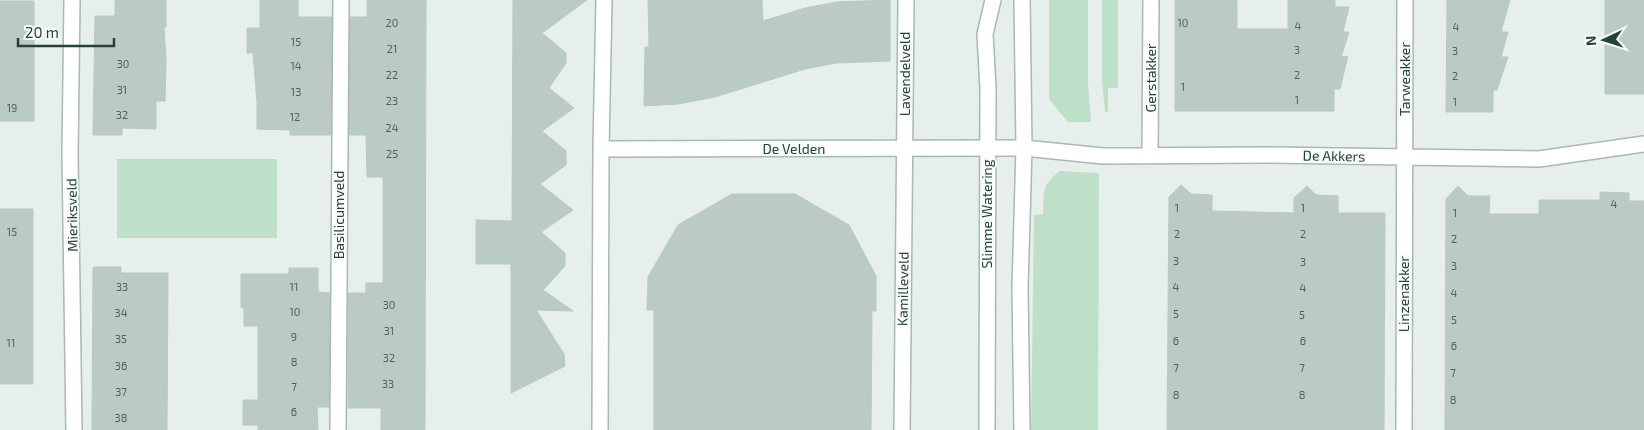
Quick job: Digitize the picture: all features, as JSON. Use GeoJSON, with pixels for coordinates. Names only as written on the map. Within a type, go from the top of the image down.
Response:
{"type":"FeatureCollection","features":[{"type":"Feature","properties":{"kind":"street","name":"Mieriksveld"},"geometry":{"type":"LineString","coordinates":[[72,0],[70,154],[74,430]]}},
{"type":"Feature","properties":{"kind":"street","name":"Basilicumveld"},"geometry":{"type":"LineString","coordinates":[[338,430],[341,0]]}},
{"type":"Feature","properties":{"kind":"street"},"geometry":{"type":"LineString","coordinates":[[600,430],[601,149],[604,0]]}},
{"type":"Feature","properties":{"kind":"street","name":"Lavendelveld"},"geometry":{"type":"LineString","coordinates":[[905,149],[906,0]]}},
{"type":"Feature","properties":{"kind":"street","name":"Slimme Watering"},"geometry":{"type":"LineString","coordinates":[[987,430],[988,88],[985,34],[993,0]]}},
{"type":"Feature","properties":{"kind":"street"},"geometry":{"type":"LineString","coordinates":[[1022,0],[1024,148],[1020,288],[1022,430]]}},
{"type":"Feature","properties":{"kind":"street","name":"Gerstakker"},"geometry":{"type":"LineString","coordinates":[[1150,155],[1151,0]]}},
{"type":"Feature","properties":{"kind":"street","name":"Tarweakker"},"geometry":{"type":"LineString","coordinates":[[1404,157],[1405,0]]}},
{"type":"Feature","properties":{"kind":"street","name":"De Akkers"},"geometry":{"type":"LineString","coordinates":[[988,148],[1024,148],[1104,156],[1538,159],[1644,144]]}},
{"type":"Feature","properties":{"kind":"street","name":"De Velden"},"geometry":{"type":"LineString","coordinates":[[601,149],[988,148]]}},
{"type":"Feature","properties":{"kind":"street","name":"Kamilleveld"},"geometry":{"type":"LineString","coordinates":[[902,430],[905,149]]}},
{"type":"Feature","properties":{"kind":"street","name":"Linzenakker"},"geometry":{"type":"LineString","coordinates":[[1404,157],[1404,430]]}},
{"type":"Feature","properties":{"kind":"green space"},"geometry":{"type":"Polygon","coordinates":[[[1049,0],[1088,0],[1088,83],[1091,122],[1068,122],[1049,99],[1049,0]]]}},
{"type":"Feature","properties":{"kind":"green space"},"geometry":{"type":"Polygon","coordinates":[[[1102,0],[1118,0],[1118,88],[1108,88],[1108,112],[1105,112],[1102,81],[1102,0]]]}},
{"type":"Feature","properties":{"kind":"green space"},"geometry":{"type":"Polygon","coordinates":[[[117,159],[277,159],[277,238],[117,238],[117,159]]]}},
{"type":"Feature","properties":{"kind":"green space"},"geometry":{"type":"Polygon","coordinates":[[[1060,171],[1099,173],[1098,430],[1031,430],[1034,215],[1043,214],[1045,190],[1049,181],[1060,171]]]}},
{"type":"Feature","properties":{"kind":"building"},"geometry":{"type":"Polygon","coordinates":[[[115,0],[166,0],[166,27],[164,27],[166,59],[165,101],[156,101],[156,129],[122,128],[122,135],[93,135],[95,16],[115,16],[115,0]]]}},
{"type":"Feature","properties":{"kind":"building"},"geometry":{"type":"Polygon","coordinates":[[[260,0],[298,0],[298,17],[332,17],[331,135],[290,135],[290,130],[257,129],[253,53],[247,53],[247,28],[260,28],[260,0]]]}},
{"type":"Feature","properties":{"kind":"building"},"geometry":{"type":"Polygon","coordinates":[[[367,0],[426,0],[425,430],[381,430],[381,408],[348,408],[348,293],[366,293],[366,283],[383,283],[383,177],[367,177],[366,135],[349,135],[350,17],[367,17],[367,0]]]}},
{"type":"Feature","properties":{"kind":"building"},"geometry":{"type":"Polygon","coordinates":[[[513,0],[587,0],[542,33],[566,53],[566,63],[549,88],[574,108],[542,131],[566,151],[566,165],[540,184],[573,210],[541,232],[565,253],[565,266],[543,290],[573,311],[536,310],[564,354],[565,366],[511,393],[511,264],[476,264],[476,220],[512,221],[513,0]]]}},
{"type":"Feature","properties":{"kind":"building"},"geometry":{"type":"Polygon","coordinates":[[[648,0],[762,0],[763,21],[805,8],[837,2],[890,0],[890,61],[836,63],[805,69],[715,97],[678,104],[644,106],[645,47],[649,47],[648,0]]]}},
{"type":"Feature","properties":{"kind":"building"},"geometry":{"type":"Polygon","coordinates":[[[1175,0],[1237,0],[1237,29],[1288,29],[1288,0],[1335,0],[1335,7],[1349,7],[1343,32],[1349,32],[1341,57],[1348,56],[1340,89],[1334,89],[1334,111],[1175,111],[1175,0]]]}},
{"type":"Feature","properties":{"kind":"building"},"geometry":{"type":"Polygon","coordinates":[[[1447,0],[1510,0],[1501,32],[1508,32],[1501,57],[1508,57],[1497,90],[1493,90],[1493,112],[1446,112],[1447,0]]]}},
{"type":"Feature","properties":{"kind":"building"},"geometry":{"type":"Polygon","coordinates":[[[1605,0],[1644,0],[1644,94],[1605,94],[1605,0]]]}},
{"type":"Feature","properties":{"kind":"building"},"geometry":{"type":"Polygon","coordinates":[[[0,1],[34,1],[34,121],[0,121],[0,1]]]}},
{"type":"Feature","properties":{"kind":"building"},"geometry":{"type":"Polygon","coordinates":[[[1181,185],[1191,194],[1212,195],[1212,211],[1294,213],[1294,198],[1307,186],[1316,195],[1338,196],[1338,213],[1385,213],[1384,430],[1167,430],[1169,197],[1181,185]]]}},
{"type":"Feature","properties":{"kind":"building"},"geometry":{"type":"Polygon","coordinates":[[[1458,186],[1468,196],[1490,196],[1489,214],[1539,214],[1539,200],[1600,200],[1600,192],[1629,193],[1629,201],[1644,201],[1644,430],[1445,430],[1446,199],[1458,186]]]}},
{"type":"Feature","properties":{"kind":"building"},"geometry":{"type":"Polygon","coordinates":[[[732,194],[795,194],[849,225],[876,276],[876,311],[872,311],[871,430],[654,430],[654,310],[647,310],[648,277],[678,225],[732,194]]]}},
{"type":"Feature","properties":{"kind":"building"},"geometry":{"type":"Polygon","coordinates":[[[0,209],[33,209],[33,384],[0,384],[0,209]]]}},
{"type":"Feature","properties":{"kind":"building"},"geometry":{"type":"Polygon","coordinates":[[[93,267],[121,267],[121,273],[168,273],[167,430],[92,430],[93,267]]]}},
{"type":"Feature","properties":{"kind":"building"},"geometry":{"type":"Polygon","coordinates":[[[289,268],[318,268],[318,292],[330,293],[329,407],[317,407],[318,430],[258,430],[258,425],[243,425],[243,400],[258,400],[258,326],[244,326],[244,308],[241,307],[241,274],[289,274],[289,268]]]}}]}
